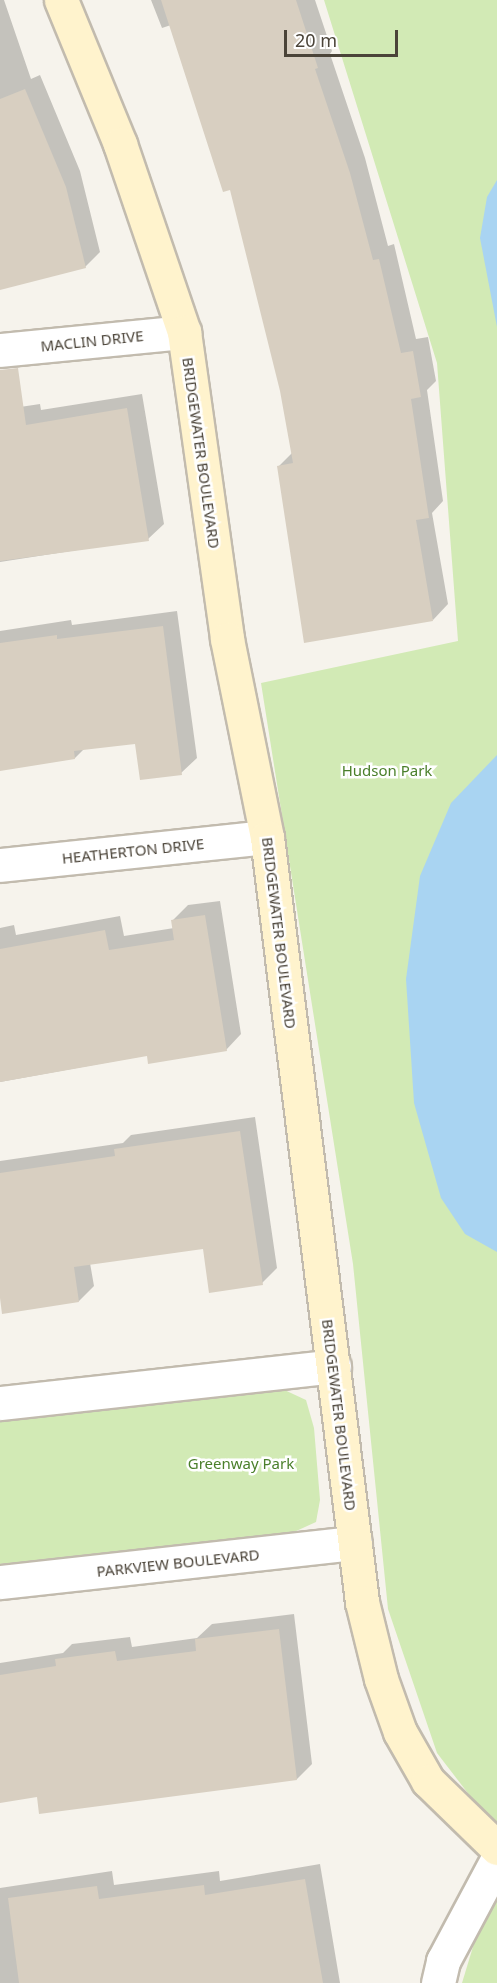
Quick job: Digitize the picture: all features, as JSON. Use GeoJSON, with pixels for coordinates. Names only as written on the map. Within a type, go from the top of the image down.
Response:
{"type":"FeatureCollection","features":[{"type":"Feature","properties":{"kind":"street","name":"BRIDGEWATER BOULEVARD"},"geometry":{"type":"LineString","coordinates":[[61,0],[120,144],[184,332],[227,639],[267,837],[362,1602],[381,1679],[400,1732],[428,1781],[497,1848]]}},
{"type":"Feature","properties":{"kind":"street","name":"MACLIN DRIVE"},"geometry":{"type":"LineString","coordinates":[[0,350],[184,332]]}},
{"type":"Feature","properties":{"kind":"street","name":"HEATHERTON DRIVE"},"geometry":{"type":"LineString","coordinates":[[0,865],[267,837]]}},
{"type":"Feature","properties":{"kind":"street"},"geometry":{"type":"LineString","coordinates":[[0,1403],[334,1366]]}},
{"type":"Feature","properties":{"kind":"street","name":"PARKVIEW BOULEVARD"},"geometry":{"type":"LineString","coordinates":[[0,1582],[355,1543]]}},
{"type":"Feature","properties":{"kind":"street"},"geometry":{"type":"LineString","coordinates":[[438,1983],[443,1961],[497,1860]]}},
{"type":"Feature","properties":{"kind":"green space","name":"Hudson Park"},"geometry":{"type":"Polygon","coordinates":[[[324,0],[497,0],[497,1831],[437,1753],[388,1609],[353,1264],[261,683],[458,641],[437,363],[324,0]]]}},
{"type":"Feature","properties":{"kind":"green space","name":"Greenway Park"},"geometry":{"type":"Polygon","coordinates":[[[278,1387],[306,1400],[314,1428],[320,1500],[316,1522],[294,1532],[0,1564],[0,1418],[278,1387]]]}},
{"type":"Feature","properties":{"kind":"green space"},"geometry":{"type":"Polygon","coordinates":[[[497,1901],[497,1983],[462,1983],[479,1927],[497,1901]]]}},
{"type":"Feature","properties":{"kind":"water"},"geometry":{"type":"Polygon","coordinates":[[[497,180],[497,327],[480,238],[487,197],[497,180]]]}},
{"type":"Feature","properties":{"kind":"water"},"geometry":{"type":"Polygon","coordinates":[[[497,755],[497,1252],[465,1234],[441,1198],[414,1103],[406,979],[420,876],[451,803],[497,755]]]}},
{"type":"Feature","properties":{"kind":"building"},"geometry":{"type":"Polygon","coordinates":[[[161,0],[296,0],[318,68],[315,69],[350,173],[373,260],[379,259],[401,353],[413,351],[421,397],[411,399],[429,518],[416,520],[433,621],[304,643],[277,466],[293,463],[280,391],[230,190],[223,192],[161,0]]]}},
{"type":"Feature","properties":{"kind":"building"},"geometry":{"type":"Polygon","coordinates":[[[25,89],[66,187],[86,268],[0,290],[0,99],[25,89]]]}},
{"type":"Feature","properties":{"kind":"building"},"geometry":{"type":"Polygon","coordinates":[[[18,368],[26,425],[127,408],[149,541],[0,561],[0,370],[18,368]]]}},
{"type":"Feature","properties":{"kind":"building"},"geometry":{"type":"Polygon","coordinates":[[[163,626],[182,775],[140,780],[135,744],[74,751],[75,759],[0,771],[0,643],[57,635],[57,639],[163,626]]]}},
{"type":"Feature","properties":{"kind":"building"},"geometry":{"type":"Polygon","coordinates":[[[205,915],[227,1051],[148,1064],[147,1056],[0,1082],[0,949],[105,930],[109,950],[174,940],[171,920],[205,915]]]}},
{"type":"Feature","properties":{"kind":"building"},"geometry":{"type":"Polygon","coordinates":[[[240,1131],[263,1285],[209,1293],[203,1249],[74,1267],[79,1302],[2,1314],[0,1173],[115,1156],[114,1149],[240,1131]]]}},
{"type":"Feature","properties":{"kind":"building"},"geometry":{"type":"Polygon","coordinates":[[[279,1629],[297,1780],[39,1814],[37,1797],[0,1803],[0,1675],[56,1666],[55,1659],[115,1651],[117,1661],[196,1651],[195,1639],[279,1629]]]}},
{"type":"Feature","properties":{"kind":"building"},"geometry":{"type":"Polygon","coordinates":[[[305,1879],[323,1983],[19,1983],[8,1898],[97,1886],[99,1899],[204,1885],[205,1895],[305,1879]]]}}]}
